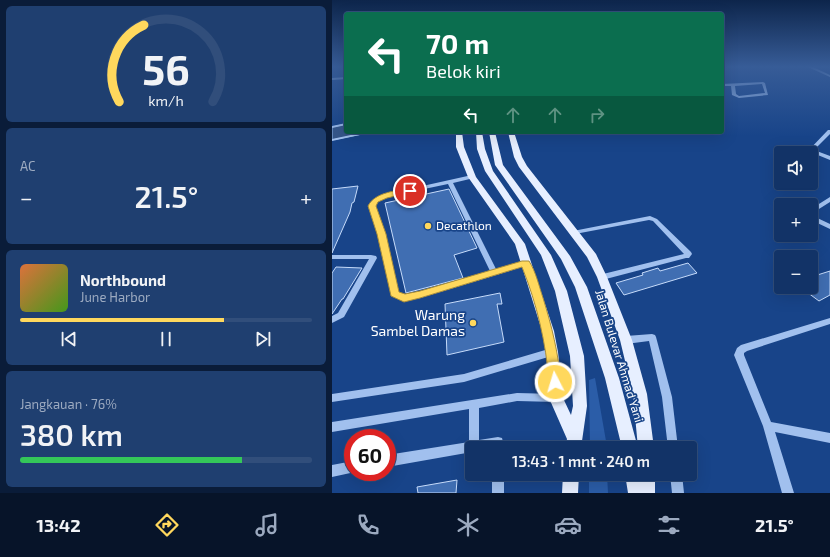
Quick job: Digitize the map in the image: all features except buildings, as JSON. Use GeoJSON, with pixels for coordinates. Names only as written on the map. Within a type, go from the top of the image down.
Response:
{"type":"FeatureCollection","features":[{"type":"Feature","properties":{"kind":"main road"},"geometry":{"type":"LineString","coordinates":[[459,134],[460,147],[472,177],[517,239],[526,263],[548,331],[552,352],[556,398],[573,441]]}},
{"type":"Feature","properties":{"kind":"main road"},"geometry":{"type":"LineString","coordinates":[[479,134],[481,149],[489,171],[546,255],[561,291],[577,356],[580,406],[574,441]]}},
{"type":"Feature","properties":{"kind":"main road","name":"Jalan Bulevar Ahmad Yani"},"geometry":{"type":"LineString","coordinates":[[492,134],[499,165],[566,258],[582,287],[612,378],[628,441]]}},
{"type":"Feature","properties":{"kind":"main road"},"geometry":{"type":"LineString","coordinates":[[512,134],[516,151],[523,167],[530,178],[575,232],[592,256],[602,277],[626,340],[640,394],[645,441]]}},
{"type":"Feature","properties":{"kind":"main road"},"geometry":{"type":"LineString","coordinates":[[570,493],[571,481]]}},
{"type":"Feature","properties":{"kind":"main road"},"geometry":{"type":"LineString","coordinates":[[634,481],[636,493]]}},
{"type":"Feature","properties":{"kind":"main road"},"geometry":{"type":"LineString","coordinates":[[646,493],[647,481]]}},
{"type":"Feature","properties":{"kind":"street"},"geometry":{"type":"LineString","coordinates":[[733,90],[734,95],[739,97],[767,94],[766,90]]}},
{"type":"Feature","properties":{"kind":"street"},"geometry":{"type":"LineString","coordinates":[[332,127],[344,124]]}},
{"type":"Feature","properties":{"kind":"street"},"geometry":{"type":"LineString","coordinates":[[830,132],[811,151],[830,158]]}},
{"type":"Feature","properties":{"kind":"street"},"geometry":{"type":"LineString","coordinates":[[332,140],[362,134]]}},
{"type":"Feature","properties":{"kind":"street"},"geometry":{"type":"LineString","coordinates":[[472,177],[384,196],[374,201],[372,206],[382,234],[395,294],[404,298],[526,263]]}},
{"type":"Feature","properties":{"kind":"street"},"geometry":{"type":"LineString","coordinates":[[450,182],[494,272]]}},
{"type":"Feature","properties":{"kind":"street"},"geometry":{"type":"LineString","coordinates":[[818,208],[830,200]]}},
{"type":"Feature","properties":{"kind":"street"},"geometry":{"type":"LineString","coordinates":[[575,232],[650,218],[655,220],[688,254],[686,256],[602,277]]}},
{"type":"Feature","properties":{"kind":"street"},"geometry":{"type":"LineString","coordinates":[[818,221],[830,227]]}},
{"type":"Feature","properties":{"kind":"street"},"geometry":{"type":"LineString","coordinates":[[332,257],[373,258],[341,315],[332,320]]}},
{"type":"Feature","properties":{"kind":"street"},"geometry":{"type":"LineString","coordinates":[[788,493],[768,426],[739,355],[740,351],[744,348],[830,321]]}},
{"type":"Feature","properties":{"kind":"street"},"geometry":{"type":"LineString","coordinates":[[626,340],[652,337],[667,397],[672,441]]}},
{"type":"Feature","properties":{"kind":"street"},"geometry":{"type":"LineString","coordinates":[[332,398],[464,378],[552,352]]}},
{"type":"Feature","properties":{"kind":"street"},"geometry":{"type":"LineString","coordinates":[[332,427],[517,397],[556,398]]}},
{"type":"Feature","properties":{"kind":"street"},"geometry":{"type":"LineString","coordinates":[[474,404],[474,441]]}},
{"type":"Feature","properties":{"kind":"street"},"geometry":{"type":"LineString","coordinates":[[768,426],[830,438]]}},
{"type":"Feature","properties":{"kind":"street"},"geometry":{"type":"LineString","coordinates":[[396,459],[465,448]]}},
{"type":"Feature","properties":{"kind":"street"},"geometry":{"type":"LineString","coordinates":[[332,471],[344,469]]}},
{"type":"Feature","properties":{"kind":"street"},"geometry":{"type":"LineString","coordinates":[[498,481],[498,493]]}},
{"type":"Feature","properties":{"kind":"street"},"geometry":{"type":"LineString","coordinates":[[677,481],[678,493]]}},
{"type":"Feature","properties":{"kind":"shaded area"},"geometry":{"type":"Polygon","coordinates":[[[344,124],[344,134],[362,134],[332,140],[332,127],[344,124]]]}},
{"type":"Feature","properties":{"kind":"shaded area"},"geometry":{"type":"Polygon","coordinates":[[[595,378],[606,441],[590,441],[589,380],[595,378]]]}},
{"type":"Feature","properties":{"kind":"shaded area"},"geometry":{"type":"Polygon","coordinates":[[[589,481],[607,481],[608,493],[589,493],[589,481]]]}},
{"type":"Feature","properties":{"kind":"place","name":"Decathlon"},"geometry":{"type":"Point","coordinates":[428,226]}},
{"type":"Feature","properties":{"kind":"place","name":"Warung Sambel Damas"},"geometry":{"type":"Point","coordinates":[473,323]}},
{"type":"Feature","properties":{"kind":"route"},"geometry":{"type":"LineString","coordinates":[[410,191],[384,196],[374,201],[372,206],[382,234],[395,294],[404,298],[526,263],[548,331],[555,382]]}}]}
